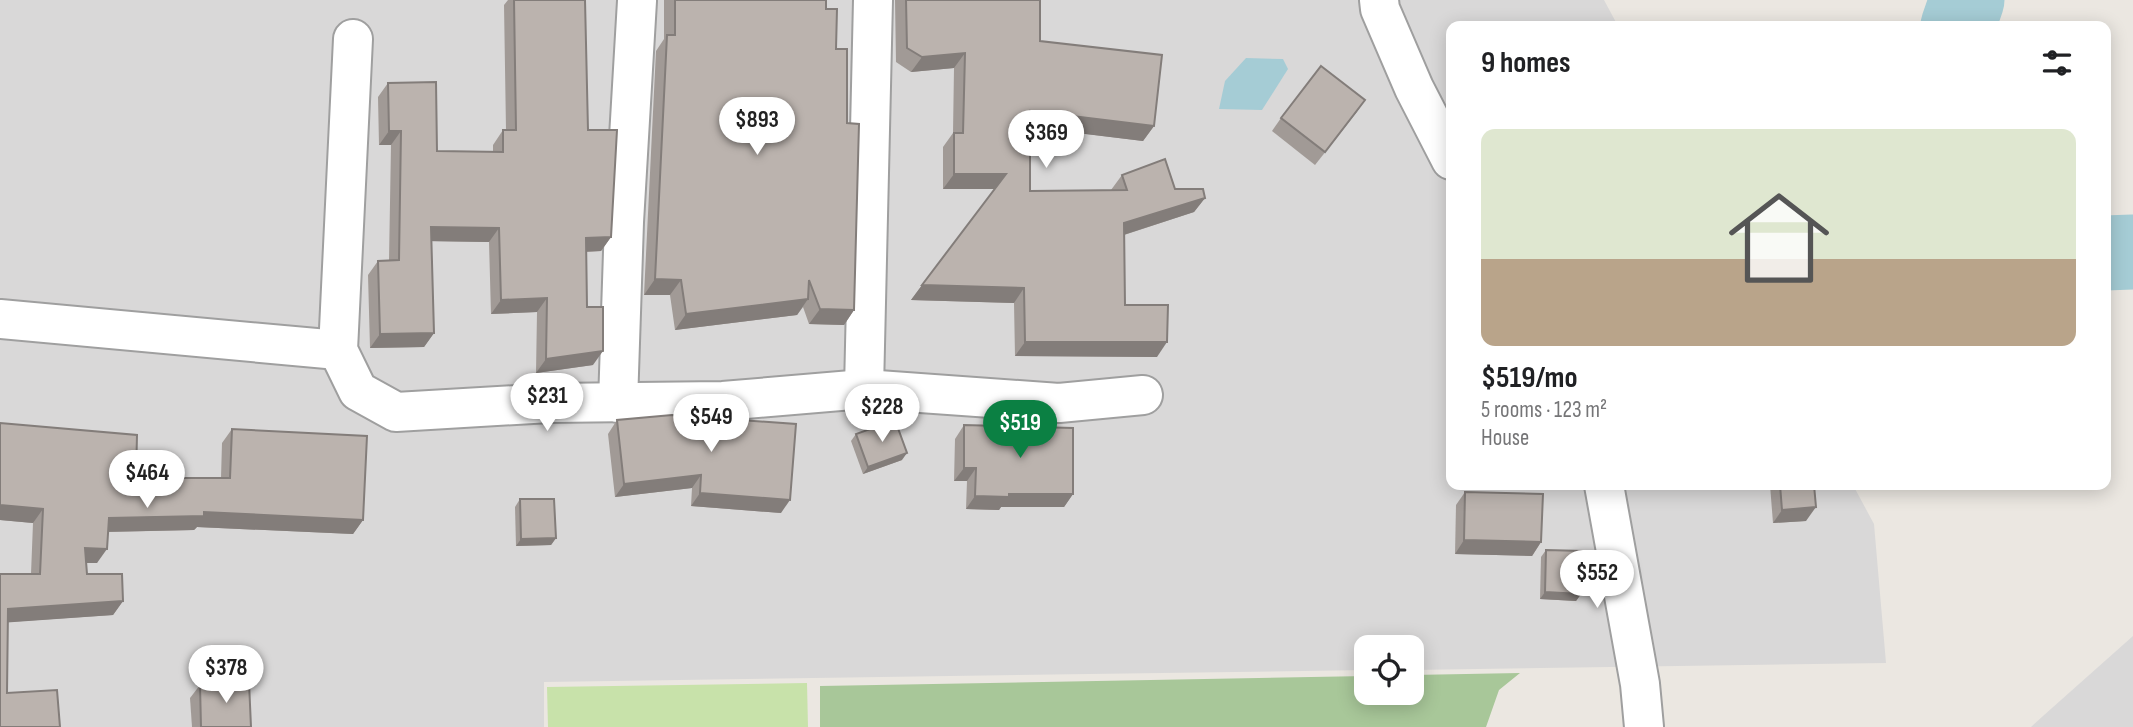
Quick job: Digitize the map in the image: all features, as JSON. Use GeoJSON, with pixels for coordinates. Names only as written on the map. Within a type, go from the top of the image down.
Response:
{"type":"FeatureCollection","features":[{"type":"Feature","properties":{"kind":"street"},"geometry":{"type":"LineString","coordinates":[[864,389],[873,0]]}},
{"type":"Feature","properties":{"kind":"street"},"geometry":{"type":"LineString","coordinates":[[1379,0],[1380,9],[1414,88],[1446,150]]}},
{"type":"Feature","properties":{"kind":"street"},"geometry":{"type":"LineString","coordinates":[[618,403],[624,222],[638,1]]}},
{"type":"Feature","properties":{"kind":"street"},"geometry":{"type":"LineString","coordinates":[[353,39],[338,350],[358,391],[396,412],[550,403],[723,401],[864,389],[1059,404],[1143,395]]}},
{"type":"Feature","properties":{"kind":"street"},"geometry":{"type":"LineString","coordinates":[[0,319],[338,350]]}},
{"type":"Feature","properties":{"kind":"street"},"geometry":{"type":"LineString","coordinates":[[1605,490],[1640,684],[1644,727]]}},
{"type":"Feature","properties":{"kind":"shaded area"},"geometry":{"type":"Polygon","coordinates":[[[0,0],[1604,0],[1615,21],[1446,21],[1446,490],[1856,490],[1874,524],[1886,663],[1424,670],[1424,635],[1354,635],[1354,670],[544,682],[544,727],[0,727],[0,0]]]}},
{"type":"Feature","properties":{"kind":"shaded area"},"geometry":{"type":"Polygon","coordinates":[[[2133,636],[2133,727],[2031,727],[2043,716],[2133,636]]]}},
{"type":"Feature","properties":{"kind":"green space"},"geometry":{"type":"Polygon","coordinates":[[[1520,673],[1499,690],[1486,727],[820,727],[820,686],[1354,676],[1354,705],[1424,705],[1424,675],[1520,673]]]}},
{"type":"Feature","properties":{"kind":"green space"},"geometry":{"type":"Polygon","coordinates":[[[807,683],[808,727],[548,727],[547,687],[807,683]]]}},
{"type":"Feature","properties":{"kind":"water"},"geometry":{"type":"Polygon","coordinates":[[[1246,58],[1283,59],[1288,69],[1262,110],[1219,109],[1225,81],[1246,58]]]}},
{"type":"Feature","properties":{"kind":"building"},"geometry":{"type":"Polygon","coordinates":[[[514,0],[585,0],[588,130],[617,130],[611,237],[586,238],[587,307],[603,307],[603,351],[546,359],[547,298],[501,300],[499,228],[431,227],[434,333],[380,334],[378,261],[399,260],[401,131],[389,131],[388,83],[436,82],[437,151],[503,152],[503,130],[516,130],[514,0]]]}},
{"type":"Feature","properties":{"kind":"building"},"geometry":{"type":"Polygon","coordinates":[[[675,0],[826,0],[826,9],[837,9],[836,49],[847,49],[847,123],[859,124],[854,310],[820,309],[809,280],[808,299],[686,314],[681,280],[655,279],[667,35],[675,35],[675,0]]]}},
{"type":"Feature","properties":{"kind":"building"},"geometry":{"type":"Polygon","coordinates":[[[906,0],[1040,0],[1040,41],[1162,55],[1154,126],[1030,111],[1030,191],[1127,190],[1122,175],[1165,159],[1175,189],[1203,189],[1205,198],[1124,223],[1125,305],[1168,305],[1167,342],[1025,342],[1024,288],[922,285],[1006,174],[954,174],[954,133],[963,133],[965,53],[922,57],[907,48],[906,0]]]}},
{"type":"Feature","properties":{"kind":"building"},"geometry":{"type":"Polygon","coordinates":[[[1321,66],[1365,100],[1325,152],[1281,118],[1321,66]]]}},
{"type":"Feature","properties":{"kind":"building"},"geometry":{"type":"Polygon","coordinates":[[[672,415],[796,424],[790,500],[700,493],[701,475],[624,484],[617,420],[672,415]]]}},
{"type":"Feature","properties":{"kind":"building"},"geometry":{"type":"Polygon","coordinates":[[[895,420],[907,453],[868,467],[856,434],[895,420]]]}},
{"type":"Feature","properties":{"kind":"building"},"geometry":{"type":"Polygon","coordinates":[[[0,423],[137,435],[136,478],[230,478],[232,429],[367,436],[363,520],[204,512],[204,516],[109,518],[107,549],[85,548],[87,574],[122,574],[123,601],[8,609],[7,693],[57,690],[60,727],[0,727],[0,574],[40,574],[43,509],[0,505],[0,423]]]}},
{"type":"Feature","properties":{"kind":"building"},"geometry":{"type":"Polygon","coordinates":[[[964,425],[1073,428],[1073,494],[975,496],[976,468],[964,468],[964,425]]]}},
{"type":"Feature","properties":{"kind":"building"},"geometry":{"type":"Polygon","coordinates":[[[1780,490],[1814,490],[1816,507],[1782,510],[1780,490]]]}},
{"type":"Feature","properties":{"kind":"building"},"geometry":{"type":"Polygon","coordinates":[[[1465,492],[1543,494],[1541,542],[1464,540],[1465,492]]]}},
{"type":"Feature","properties":{"kind":"building"},"geometry":{"type":"Polygon","coordinates":[[[520,499],[554,499],[556,538],[521,539],[520,499]]]}},
{"type":"Feature","properties":{"kind":"building"},"geometry":{"type":"Polygon","coordinates":[[[1546,550],[1583,551],[1581,594],[1545,592],[1546,550]]]}},
{"type":"Feature","properties":{"kind":"building"},"geometry":{"type":"Polygon","coordinates":[[[249,682],[251,727],[201,727],[200,685],[249,682]]]}},
{"type":"Feature","properties":{"kind":"waterway"},"geometry":{"type":"LineString","coordinates":[[1960,21],[1967,0]]}},
{"type":"Feature","properties":{"kind":"waterway"},"geometry":{"type":"LineString","coordinates":[[2111,253],[2133,252]]}}]}
